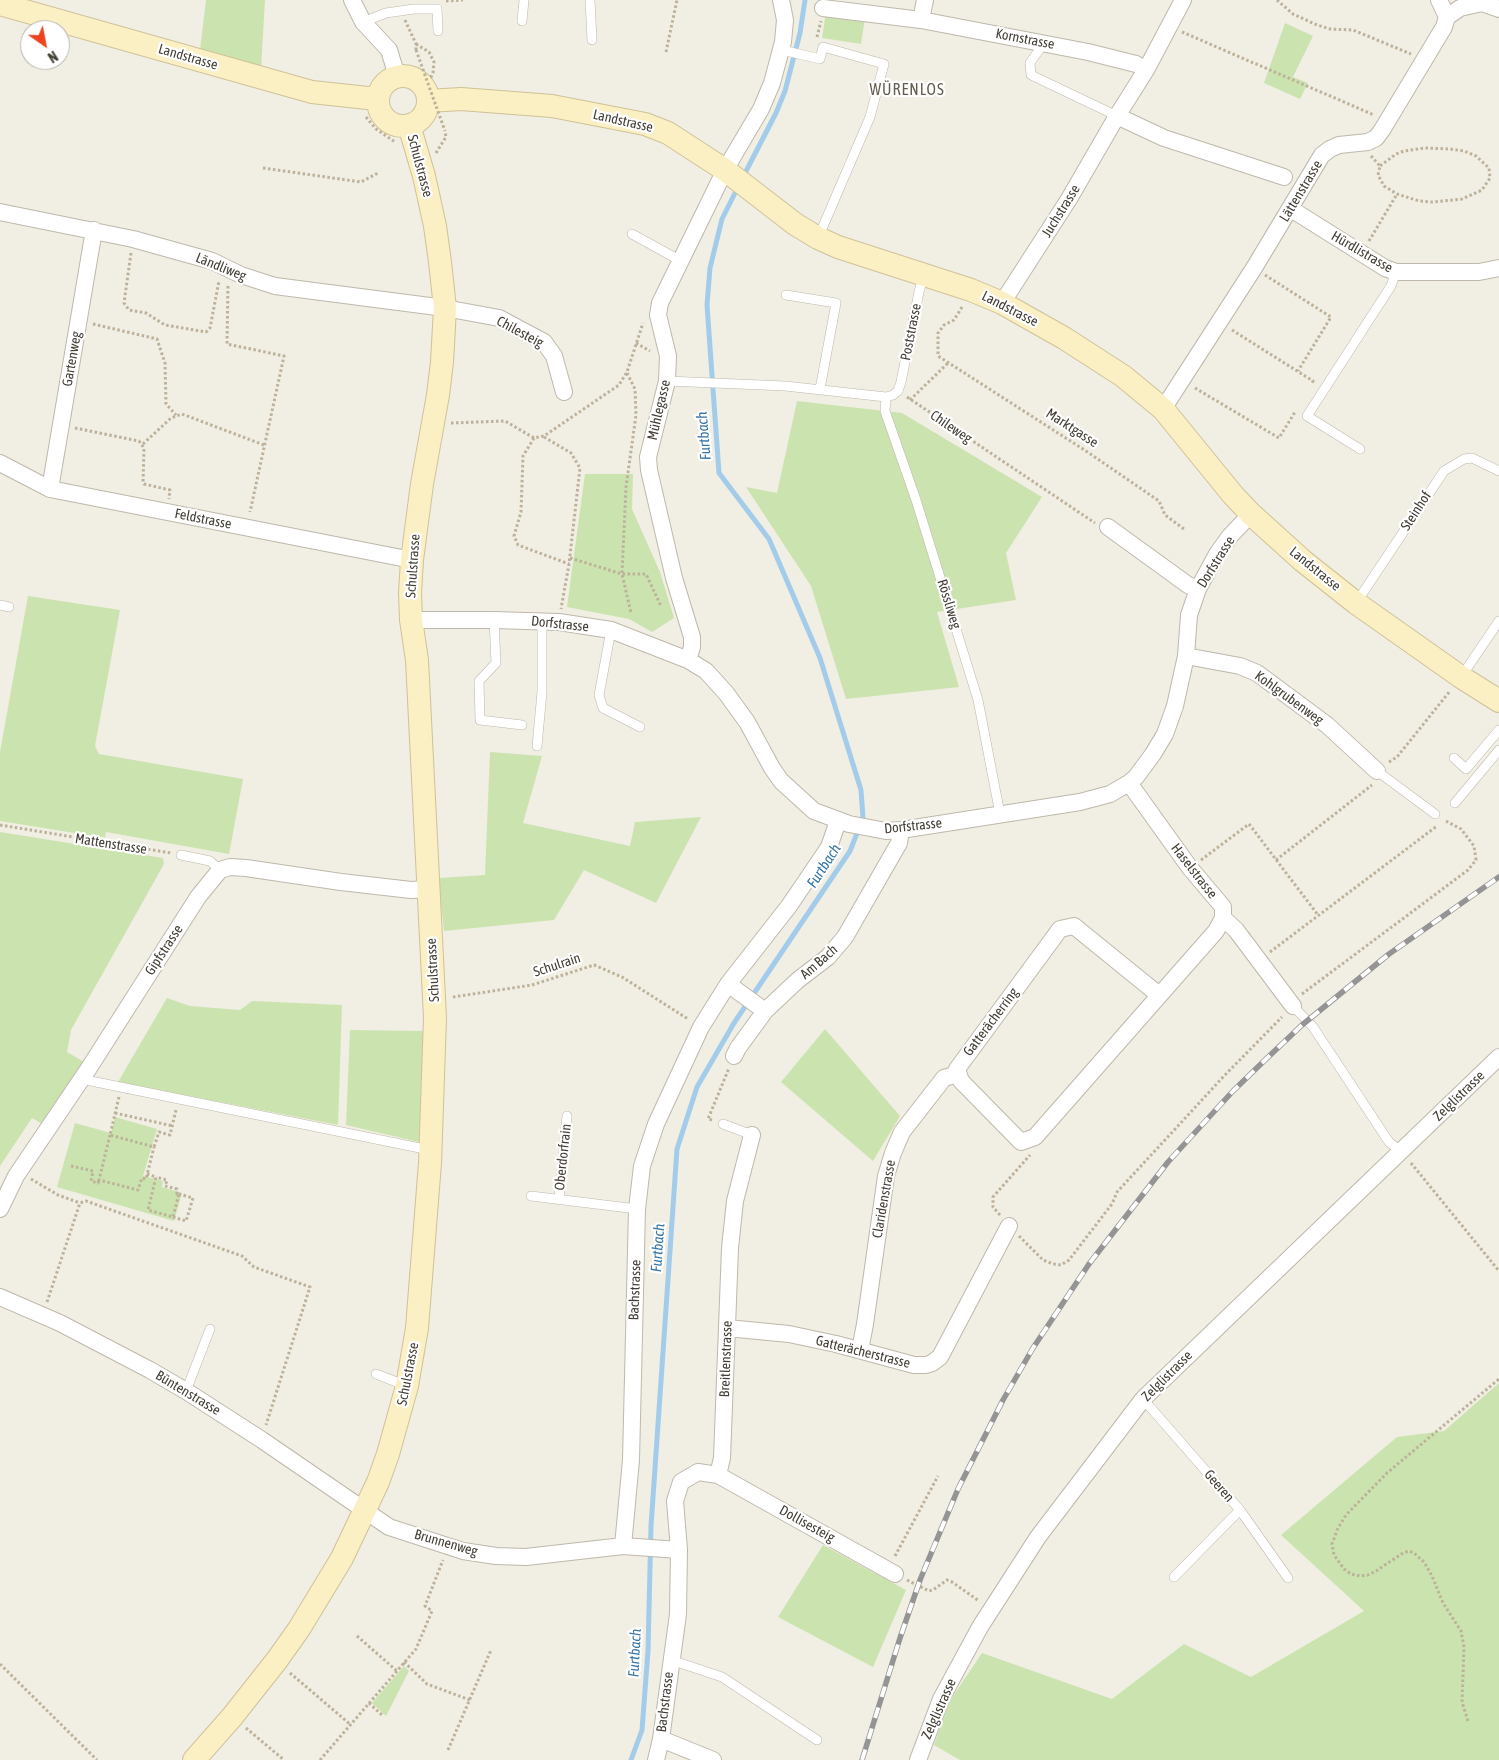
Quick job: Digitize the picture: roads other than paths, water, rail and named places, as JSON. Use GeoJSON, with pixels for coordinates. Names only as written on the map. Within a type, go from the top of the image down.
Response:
{"type":"FeatureCollection","features":[{"type":"Feature","properties":{"kind":"main road","name":"Landstrasse"},"geometry":{"type":"LineString","coordinates":[[0,4],[371,107]]}},
{"type":"Feature","properties":{"kind":"main road"},"geometry":{"type":"LineString","coordinates":[[397,76],[414,78],[422,84],[426,92],[429,90],[426,109],[422,116],[416,122],[409,125],[393,124],[386,120],[378,107],[371,107],[380,88],[387,80],[397,76]]}},
{"type":"Feature","properties":{"kind":"main road","name":"Landstrasse"},"geometry":{"type":"LineString","coordinates":[[429,90],[461,99],[552,106],[645,124],[668,133],[731,181],[818,238],[838,247],[924,274],[1002,303],[1064,338],[1123,376],[1162,409],[1232,495],[1303,561],[1356,603],[1499,702]]}},
{"type":"Feature","properties":{"kind":"main road","name":"Schulstrasse"},"geometry":{"type":"LineString","coordinates":[[194,1760],[254,1691],[299,1628],[342,1558],[378,1482],[388,1454],[407,1386],[417,1328],[431,1149],[435,1018],[417,660],[411,620],[412,560],[422,484],[438,395],[445,308],[436,231],[424,176],[409,125]]}},
{"type":"Feature","properties":{"kind":"street"},"geometry":{"type":"LineString","coordinates":[[352,0],[363,22],[390,50],[397,76]]}},
{"type":"Feature","properties":{"kind":"street","name":"Mühlegasse"},"geometry":{"type":"LineString","coordinates":[[688,660],[692,647],[692,637],[674,578],[649,470],[648,457],[667,381],[668,356],[658,315],[660,303],[681,261],[731,181],[785,51],[785,20],[781,0]]}},
{"type":"Feature","properties":{"kind":"street"},"geometry":{"type":"LineString","coordinates":[[921,20],[925,0]]}},
{"type":"Feature","properties":{"kind":"street","name":"Juchstrasse"},"geometry":{"type":"LineString","coordinates":[[1002,303],[1069,199],[1146,70],[1183,0]]}},
{"type":"Feature","properties":{"kind":"street"},"geometry":{"type":"LineString","coordinates":[[1439,0],[1447,17],[1460,8],[1482,3],[1499,9]]}},
{"type":"Feature","properties":{"kind":"street","name":"Kornstrasse"},"geometry":{"type":"LineString","coordinates":[[823,8],[921,20],[1041,42],[1136,64],[1146,70]]}},
{"type":"Feature","properties":{"kind":"street","name":"Lättenstrasse"},"geometry":{"type":"LineString","coordinates":[[1162,409],[1254,268],[1322,155],[1340,145],[1368,142],[1376,138],[1444,27],[1447,17]]}},
{"type":"Feature","properties":{"kind":"street"},"geometry":{"type":"LineString","coordinates":[[1117,116],[1164,138],[1284,176]]}},
{"type":"Feature","properties":{"kind":"street","name":"Hürdlistrasse"},"geometry":{"type":"LineString","coordinates":[[1291,209],[1385,268],[1396,272],[1479,272],[1499,268]]}},
{"type":"Feature","properties":{"kind":"street","name":"Ländliweg"},"geometry":{"type":"LineString","coordinates":[[0,212],[133,239],[212,261],[255,280],[275,286],[445,308]]}},
{"type":"Feature","properties":{"kind":"street","name":"Gartenweg"},"geometry":{"type":"LineString","coordinates":[[50,489],[94,230]]}},
{"type":"Feature","properties":{"kind":"street","name":"Chilesteig"},"geometry":{"type":"LineString","coordinates":[[445,308],[499,318],[544,342],[554,356],[564,392]]}},
{"type":"Feature","properties":{"kind":"street","name":"Feldstrasse"},"geometry":{"type":"LineString","coordinates":[[0,464],[50,489],[412,560]]}},
{"type":"Feature","properties":{"kind":"street","name":"Dorfstrasse"},"geometry":{"type":"LineString","coordinates":[[411,620],[559,622],[611,630],[688,660],[706,671],[726,693],[747,722],[781,781],[814,811],[844,823],[871,829],[901,830],[1080,802],[1110,794],[1130,783],[1153,754],[1165,734],[1186,656],[1189,615],[1198,590],[1209,566],[1230,536],[1251,514]]}},
{"type":"Feature","properties":{"kind":"street"},"geometry":{"type":"LineString","coordinates":[[1108,527],[1188,585],[1198,590]]}},
{"type":"Feature","properties":{"kind":"street","name":"Kohlgrubenweg"},"geometry":{"type":"LineString","coordinates":[[1186,656],[1240,666],[1257,673],[1327,725],[1380,773]]}},
{"type":"Feature","properties":{"kind":"street","name":"Haselstrasse"},"geometry":{"type":"LineString","coordinates":[[1130,783],[1190,868],[1223,907],[1223,918],[1236,930],[1292,1004]]}},
{"type":"Feature","properties":{"kind":"street","name":"Bachstrasse"},"geometry":{"type":"LineString","coordinates":[[630,1547],[638,1209],[642,1166],[656,1124],[701,1027],[733,988],[844,823]]}},
{"type":"Feature","properties":{"kind":"street","name":"Am Bach"},"geometry":{"type":"LineString","coordinates":[[734,1056],[762,1008],[828,957],[845,937],[900,843],[901,830]]}},
{"type":"Feature","properties":{"kind":"street"},"geometry":{"type":"LineString","coordinates":[[220,870],[230,867],[246,868],[350,883],[411,890],[428,889]]}},
{"type":"Feature","properties":{"kind":"street","name":"Gipfstrasse"},"geometry":{"type":"LineString","coordinates":[[0,1209],[19,1171],[81,1079],[198,897],[220,870]]}},
{"type":"Feature","properties":{"kind":"street"},"geometry":{"type":"LineString","coordinates":[[1159,995],[1216,931],[1223,918]]}},
{"type":"Feature","properties":{"kind":"street","name":"Gatterächerring"},"geometry":{"type":"LineString","coordinates":[[1074,926],[1159,995],[1035,1137],[1021,1142],[961,1081],[958,1074],[957,1069],[1060,929],[1074,926]]}},
{"type":"Feature","properties":{"kind":"street"},"geometry":{"type":"LineString","coordinates":[[733,988],[762,1008]]}},
{"type":"Feature","properties":{"kind":"street","name":"Zelglistrasse"},"geometry":{"type":"LineString","coordinates":[[918,1760],[941,1699],[980,1627],[1038,1538],[1143,1399],[1499,1057]]}},
{"type":"Feature","properties":{"kind":"street","name":"Claridenstrasse"},"geometry":{"type":"LineString","coordinates":[[860,1350],[886,1176],[893,1153],[902,1132],[944,1078],[958,1074]]}},
{"type":"Feature","properties":{"kind":"street","name":"Breitlenstrasse"},"geometry":{"type":"LineString","coordinates":[[718,1475],[722,1458],[730,1248],[735,1201],[752,1136]]}},
{"type":"Feature","properties":{"kind":"street","name":"Gatterächerstrasse"},"geometry":{"type":"LineString","coordinates":[[727,1328],[789,1334],[860,1350],[914,1365],[932,1363],[940,1357],[1009,1226]]}},
{"type":"Feature","properties":{"kind":"street","name":"Büntenstrasse"},"geometry":{"type":"LineString","coordinates":[[0,1297],[60,1323],[186,1391],[262,1440],[364,1511]]}},
{"type":"Feature","properties":{"kind":"street"},"geometry":{"type":"LineString","coordinates":[[630,1547],[673,1550],[675,1501],[681,1482],[698,1472],[718,1475]]}},
{"type":"Feature","properties":{"kind":"street","name":"Dollisesteig"},"geometry":{"type":"LineString","coordinates":[[718,1475],[892,1572]]}},
{"type":"Feature","properties":{"kind":"street","name":"Brunnenweg"},"geometry":{"type":"LineString","coordinates":[[364,1511],[390,1527],[463,1551],[496,1556],[526,1558],[630,1547]]}},
{"type":"Feature","properties":{"kind":"street","name":"Bachstrasse"},"geometry":{"type":"LineString","coordinates":[[656,1760],[661,1738],[678,1614],[673,1550]]}},
{"type":"Feature","properties":{"kind":"street"},"geometry":{"type":"LineString","coordinates":[[661,1738],[713,1760]]}},
{"type":"Feature","properties":{"kind":"lane"},"geometry":{"type":"LineString","coordinates":[[522,21],[524,0]]}},
{"type":"Feature","properties":{"kind":"lane"},"geometry":{"type":"LineString","coordinates":[[590,0],[592,40]]}},
{"type":"Feature","properties":{"kind":"lane"},"geometry":{"type":"LineString","coordinates":[[363,22],[386,13],[414,9],[437,9],[438,31]]}},
{"type":"Feature","properties":{"kind":"lane"},"geometry":{"type":"LineString","coordinates":[[1041,42],[1039,50],[1030,63],[1031,75],[1117,116]]}},
{"type":"Feature","properties":{"kind":"lane"},"geometry":{"type":"LineString","coordinates":[[785,51],[820,59],[823,47],[884,64],[870,117],[818,238]]}},
{"type":"Feature","properties":{"kind":"lane"},"geometry":{"type":"LineString","coordinates":[[632,234],[681,261]]}},
{"type":"Feature","properties":{"kind":"lane"},"geometry":{"type":"LineString","coordinates":[[1360,449],[1307,416],[1390,286],[1396,272]]}},
{"type":"Feature","properties":{"kind":"lane","name":"Poststrasse"},"geometry":{"type":"LineString","coordinates":[[886,397],[898,391],[924,274]]}},
{"type":"Feature","properties":{"kind":"lane"},"geometry":{"type":"LineString","coordinates":[[786,295],[836,303],[820,389]]}},
{"type":"Feature","properties":{"kind":"lane"},"geometry":{"type":"LineString","coordinates":[[667,381],[705,381],[820,389],[886,397]]}},
{"type":"Feature","properties":{"kind":"lane","name":"Rössliweg"},"geometry":{"type":"LineString","coordinates":[[886,397],[885,411],[916,500],[978,700],[1000,814]]}},
{"type":"Feature","properties":{"kind":"lane","name":"Steinhof"},"geometry":{"type":"LineString","coordinates":[[1356,603],[1444,471],[1464,459],[1472,458],[1499,471]]}},
{"type":"Feature","properties":{"kind":"lane"},"geometry":{"type":"LineString","coordinates":[[494,620],[496,663],[479,681],[480,720],[522,725]]}},
{"type":"Feature","properties":{"kind":"lane"},"geometry":{"type":"LineString","coordinates":[[537,746],[542,692],[542,621]]}},
{"type":"Feature","properties":{"kind":"lane"},"geometry":{"type":"LineString","coordinates":[[1461,677],[1499,621]]}},
{"type":"Feature","properties":{"kind":"lane"},"geometry":{"type":"LineString","coordinates":[[611,630],[599,695],[602,708],[640,727]]}},
{"type":"Feature","properties":{"kind":"lane"},"geometry":{"type":"LineString","coordinates":[[1454,758],[1466,769],[1499,730]]}},
{"type":"Feature","properties":{"kind":"lane"},"geometry":{"type":"LineString","coordinates":[[1455,803],[1499,750]]}},
{"type":"Feature","properties":{"kind":"lane"},"geometry":{"type":"LineString","coordinates":[[1380,773],[1435,814]]}},
{"type":"Feature","properties":{"kind":"lane"},"geometry":{"type":"LineString","coordinates":[[181,855],[210,861],[220,870]]}},
{"type":"Feature","properties":{"kind":"lane"},"geometry":{"type":"LineString","coordinates":[[1292,1004],[1313,1027],[1389,1142],[1402,1152]]}},
{"type":"Feature","properties":{"kind":"lane"},"geometry":{"type":"LineString","coordinates":[[81,1079],[431,1149]]}},
{"type":"Feature","properties":{"kind":"lane","name":"Oberdorfrain"},"geometry":{"type":"LineString","coordinates":[[559,1199],[567,1116]]}},
{"type":"Feature","properties":{"kind":"lane"},"geometry":{"type":"LineString","coordinates":[[723,1124],[752,1136]]}},
{"type":"Feature","properties":{"kind":"lane","name":"Oberdorfrain"},"geometry":{"type":"LineString","coordinates":[[531,1196],[638,1209]]}},
{"type":"Feature","properties":{"kind":"lane"},"geometry":{"type":"LineString","coordinates":[[186,1391],[210,1329]]}},
{"type":"Feature","properties":{"kind":"lane"},"geometry":{"type":"LineString","coordinates":[[376,1374],[407,1386]]}},
{"type":"Feature","properties":{"kind":"lane","name":"Geeren"},"geometry":{"type":"LineString","coordinates":[[1143,1399],[1240,1510],[1288,1578]]}},
{"type":"Feature","properties":{"kind":"lane"},"geometry":{"type":"LineString","coordinates":[[1174,1577],[1240,1510]]}},
{"type":"Feature","properties":{"kind":"lane"},"geometry":{"type":"LineString","coordinates":[[671,1660],[722,1677],[817,1740]]}},
{"type":"Feature","properties":{"kind":"waterway","name":"Furtbach"},"geometry":{"type":"LineString","coordinates":[[743,177],[776,113],[785,91],[800,33],[805,0]]}},
{"type":"Feature","properties":{"kind":"waterway","name":"Furtbach"},"geometry":{"type":"LineString","coordinates":[[631,1760],[642,1730],[648,1651],[651,1526],[677,1149],[697,1087],[734,1023],[850,851],[863,818],[861,790],[820,658],[769,539],[719,473],[707,305],[710,268],[722,219],[738,187]]}},
{"type":"Feature","properties":{"kind":"railway"},"geometry":{"type":"LineString","coordinates":[[862,1760],[920,1580],[958,1489],[1003,1400],[1033,1348],[1089,1264],[1168,1162],[1233,1091],[1302,1025],[1389,954],[1499,877]]}},
{"type":"Feature","properties":{"kind":"district","name":"WÜRENLOS"},"geometry":{"type":"Point","coordinates":[907,90]}}]}
